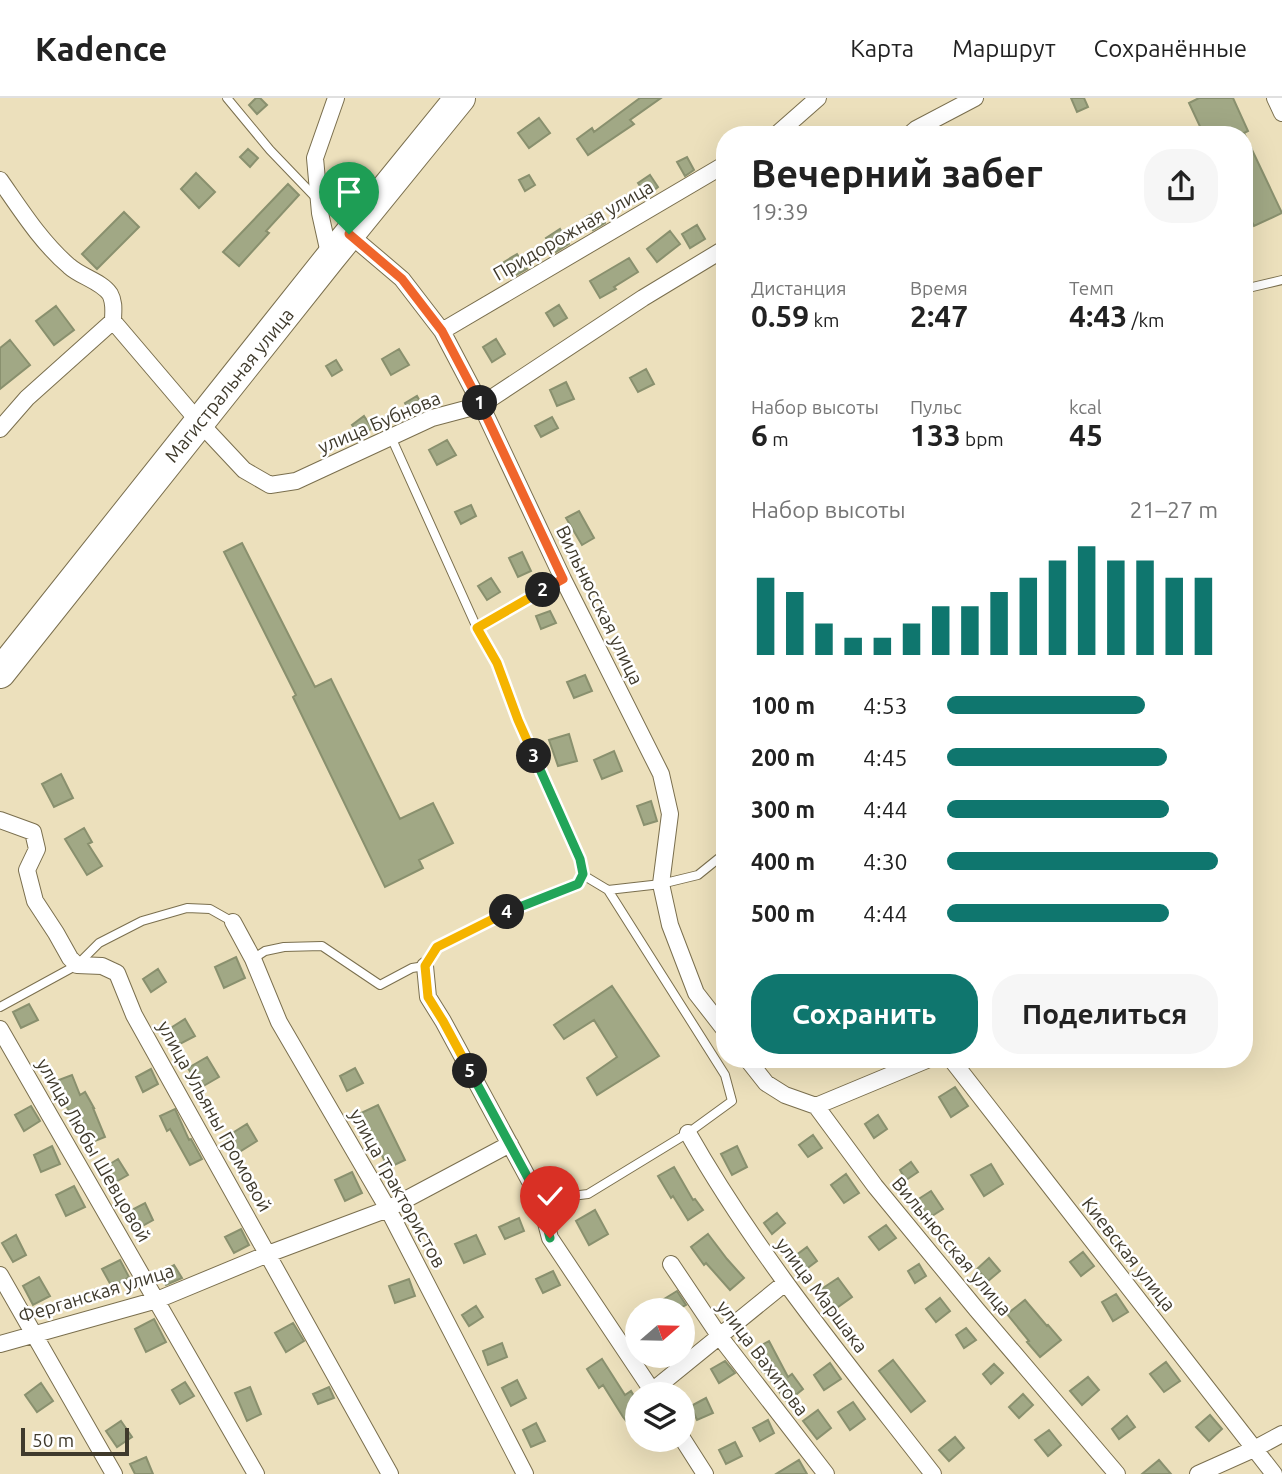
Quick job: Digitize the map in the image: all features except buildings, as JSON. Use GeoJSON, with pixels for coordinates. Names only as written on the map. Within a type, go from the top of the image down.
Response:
{"type":"FeatureCollection","features":[{"type":"Feature","properties":{"kind":"highway","name":"Магистральная улица"},"geometry":{"type":"LineString","coordinates":[[0,673],[460,98]]}},
{"type":"Feature","properties":{"kind":"street"},"geometry":{"type":"LineString","coordinates":[[330,258],[319,201],[315,158],[336,98]]}},
{"type":"Feature","properties":{"kind":"street"},"geometry":{"type":"LineString","coordinates":[[786,126],[818,98]]}},
{"type":"Feature","properties":{"kind":"street"},"geometry":{"type":"LineString","coordinates":[[922,126],[975,98]]}},
{"type":"Feature","properties":{"kind":"street"},"geometry":{"type":"LineString","coordinates":[[1275,98],[1282,113]]}},
{"type":"Feature","properties":{"kind":"street","name":"Придорожная улица"},"geometry":{"type":"LineString","coordinates":[[442,331],[716,170]]}},
{"type":"Feature","properties":{"kind":"street"},"geometry":{"type":"LineString","coordinates":[[0,180],[31,225],[70,268],[105,289],[114,304],[113,321],[27,398],[0,429]]}},
{"type":"Feature","properties":{"kind":"street","name":"Вильнюсская улица"},"geometry":{"type":"LineString","coordinates":[[349,234],[402,279],[442,331],[481,405],[563,579],[661,774],[670,814],[661,884],[670,925],[696,993],[716,1019]]}},
{"type":"Feature","properties":{"kind":"street","name":"улица Бубнова"},"geometry":{"type":"LineString","coordinates":[[113,321],[244,471],[270,485],[296,481],[432,418],[481,405],[716,253]]}},
{"type":"Feature","properties":{"kind":"street"},"geometry":{"type":"LineString","coordinates":[[0,820],[33,832],[37,849],[27,870],[35,901],[77,965]]}},
{"type":"Feature","properties":{"kind":"street","name":"улица Трактористов"},"geometry":{"type":"LineString","coordinates":[[233,922],[253,959],[279,1022],[388,1209],[525,1474]]}},
{"type":"Feature","properties":{"kind":"street","name":"улица Ульяны Громовой"},"geometry":{"type":"LineString","coordinates":[[77,965],[102,966],[117,973],[134,1015],[390,1474]]}},
{"type":"Feature","properties":{"kind":"street"},"geometry":{"type":"LineString","coordinates":[[425,966],[428,997],[540,1200],[550,1238],[647,1382]]}},
{"type":"Feature","properties":{"kind":"street","name":"улица Любы Шевцовой"},"geometry":{"type":"LineString","coordinates":[[0,1029],[256,1474]]}},
{"type":"Feature","properties":{"kind":"street"},"geometry":{"type":"LineString","coordinates":[[754,1068],[766,1083],[785,1095],[816,1106],[907,1068]]}},
{"type":"Feature","properties":{"kind":"street","name":"Киевская улица"},"geometry":{"type":"LineString","coordinates":[[958,1068],[1274,1474]]}},
{"type":"Feature","properties":{"kind":"street","name":"Вильнюсская улица"},"geometry":{"type":"LineString","coordinates":[[816,1106],[875,1186],[968,1300],[1118,1474]]}},
{"type":"Feature","properties":{"kind":"street","name":"улица Маршака"},"geometry":{"type":"LineString","coordinates":[[688,1133],[713,1178],[785,1283],[933,1474]]}},
{"type":"Feature","properties":{"kind":"street","name":"Ферганская улица"},"geometry":{"type":"LineString","coordinates":[[0,1344],[156,1300],[388,1209],[510,1144]]}},
{"type":"Feature","properties":{"kind":"street","name":"улица Вахитова"},"geometry":{"type":"LineString","coordinates":[[671,1264],[720,1337],[825,1474]]}},
{"type":"Feature","properties":{"kind":"street"},"geometry":{"type":"LineString","coordinates":[[0,1275],[114,1474]]}},
{"type":"Feature","properties":{"kind":"street"},"geometry":{"type":"LineString","coordinates":[[667,1382],[785,1283]]}},
{"type":"Feature","properties":{"kind":"street"},"geometry":{"type":"LineString","coordinates":[[1198,1474],[1282,1434]]}},
{"type":"Feature","properties":{"kind":"street"},"geometry":{"type":"LineString","coordinates":[[691,1452],[705,1474]]}},
{"type":"Feature","properties":{"kind":"lane"},"geometry":{"type":"LineString","coordinates":[[228,98],[270,150],[319,201]]}},
{"type":"Feature","properties":{"kind":"lane"},"geometry":{"type":"LineString","coordinates":[[1253,287],[1282,279]]}},
{"type":"Feature","properties":{"kind":"lane"},"geometry":{"type":"LineString","coordinates":[[253,959],[265,951],[284,947],[322,946],[380,985],[412,968],[425,966],[437,947],[512,910],[578,884],[583,874],[580,859],[518,720],[497,663],[477,628],[391,437]]}},
{"type":"Feature","properties":{"kind":"lane"},"geometry":{"type":"LineString","coordinates":[[477,628],[563,579]]}},
{"type":"Feature","properties":{"kind":"lane"},"geometry":{"type":"LineString","coordinates":[[608,890],[661,884],[698,874],[716,860]]}},
{"type":"Feature","properties":{"kind":"lane"},"geometry":{"type":"LineString","coordinates":[[583,874],[608,890],[716,1061]]}},
{"type":"Feature","properties":{"kind":"lane"},"geometry":{"type":"LineString","coordinates":[[0,1007],[77,965],[99,943],[142,922],[187,908],[210,909],[233,922]]}},
{"type":"Feature","properties":{"kind":"lane"},"geometry":{"type":"LineString","coordinates":[[540,1200],[589,1194],[688,1133],[732,1101],[721,1068]]}},
{"type":"Feature","properties":{"kind":"route"},"geometry":{"type":"LineString","coordinates":[[349,234],[402,279],[442,331],[481,405],[563,579],[477,628],[497,663],[518,720],[580,859],[583,874],[578,884],[512,910],[437,947],[425,966],[428,997],[540,1200],[550,1238]]}}]}
